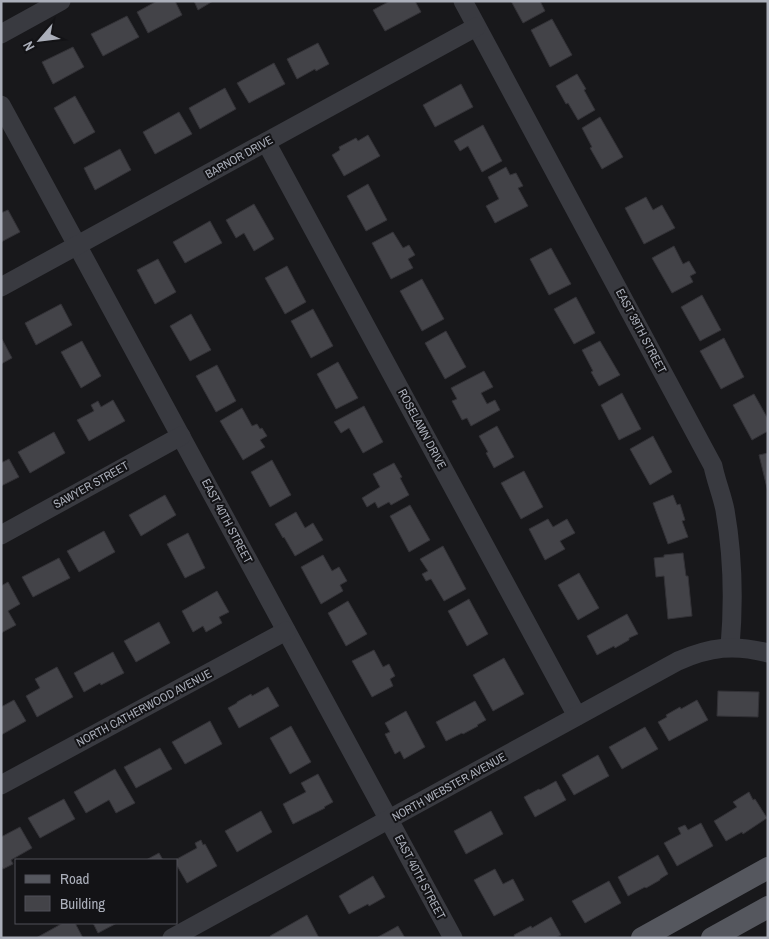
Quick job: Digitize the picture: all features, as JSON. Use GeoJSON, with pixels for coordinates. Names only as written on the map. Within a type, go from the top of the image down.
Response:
{"type":"FeatureCollection","features":[{"type":"Feature","properties":{"kind":"main road"},"geometry":{"type":"LineString","coordinates":[[642,938],[768,868]]}},
{"type":"Feature","properties":{"kind":"main road"},"geometry":{"type":"LineString","coordinates":[[712,938],[768,907]]}},
{"type":"Feature","properties":{"kind":"street"},"geometry":{"type":"LineString","coordinates":[[1,34],[61,1]]}},
{"type":"Feature","properties":{"kind":"street","name":"EAST 39TH STREET"},"geometry":{"type":"LineString","coordinates":[[463,1],[713,466],[724,508],[731,551],[732,604],[730,647]]}},
{"type":"Feature","properties":{"kind":"street","name":"BARNOR DRIVE"},"geometry":{"type":"LineString","coordinates":[[1,287],[476,27]]}},
{"type":"Feature","properties":{"kind":"street","name":"EAST 40TH STREET"},"geometry":{"type":"LineString","coordinates":[[1,105],[453,938]]}},
{"type":"Feature","properties":{"kind":"street","name":"ROSELAWN DRIVE"},"geometry":{"type":"LineString","coordinates":[[266,142],[577,716]]}},
{"type":"Feature","properties":{"kind":"street","name":"SAWYER STREET"},"geometry":{"type":"LineString","coordinates":[[1,534],[181,436]]}},
{"type":"Feature","properties":{"kind":"street","name":"NORTH CATHERWOOD AVENUE"},"geometry":{"type":"LineString","coordinates":[[1,785],[286,631]]}},
{"type":"Feature","properties":{"kind":"street"},"geometry":{"type":"LineString","coordinates":[[730,647],[768,653]]}},
{"type":"Feature","properties":{"kind":"street","name":"NORTH WEBSTER AVENUE"},"geometry":{"type":"LineString","coordinates":[[172,938],[678,661],[718,648],[730,647]]}},
{"type":"Feature","properties":{"kind":"building"},"geometry":{"type":"Polygon","coordinates":[[[157,1],[175,1],[182,15],[148,33],[137,12],[157,1]]]}},
{"type":"Feature","properties":{"kind":"building"},"geometry":{"type":"Polygon","coordinates":[[[194,1],[213,1],[198,10],[194,1]]]}},
{"type":"Feature","properties":{"kind":"building"},"geometry":{"type":"Polygon","coordinates":[[[390,1],[415,1],[421,12],[385,31],[373,10],[390,1]]]}},
{"type":"Feature","properties":{"kind":"building"},"geometry":{"type":"Polygon","coordinates":[[[511,1],[540,1],[545,11],[523,23],[511,1]]]}},
{"type":"Feature","properties":{"kind":"building"},"geometry":{"type":"Polygon","coordinates":[[[127,16],[139,37],[103,56],[91,34],[127,16]]]}},
{"type":"Feature","properties":{"kind":"building"},"geometry":{"type":"Polygon","coordinates":[[[552,19],[572,55],[550,67],[531,30],[552,19]]]}},
{"type":"Feature","properties":{"kind":"building"},"geometry":{"type":"Polygon","coordinates":[[[318,43],[329,64],[297,79],[287,59],[318,43]]]}},
{"type":"Feature","properties":{"kind":"building"},"geometry":{"type":"Polygon","coordinates":[[[73,47],[84,67],[53,84],[42,62],[73,47]]]}},
{"type":"Feature","properties":{"kind":"building"},"geometry":{"type":"Polygon","coordinates":[[[274,63],[285,84],[249,103],[237,83],[274,63]]]}},
{"type":"Feature","properties":{"kind":"building"},"geometry":{"type":"Polygon","coordinates":[[[577,74],[595,110],[578,120],[556,86],[577,74]]]}},
{"type":"Feature","properties":{"kind":"building"},"geometry":{"type":"Polygon","coordinates":[[[461,84],[473,107],[435,127],[423,105],[461,84]]]}},
{"type":"Feature","properties":{"kind":"building"},"geometry":{"type":"Polygon","coordinates":[[[225,88],[236,109],[200,129],[189,108],[225,88]]]}},
{"type":"Feature","properties":{"kind":"building"},"geometry":{"type":"Polygon","coordinates":[[[75,96],[95,132],[74,144],[54,108],[75,96]]]}},
{"type":"Feature","properties":{"kind":"building"},"geometry":{"type":"Polygon","coordinates":[[[179,112],[192,134],[155,154],[143,132],[179,112]]]}},
{"type":"Feature","properties":{"kind":"building"},"geometry":{"type":"Polygon","coordinates":[[[600,117],[623,157],[602,169],[590,148],[592,147],[582,128],[600,117]]]}},
{"type":"Feature","properties":{"kind":"building"},"geometry":{"type":"Polygon","coordinates":[[[483,125],[502,161],[482,172],[468,146],[460,151],[454,141],[483,125]]]}},
{"type":"Feature","properties":{"kind":"building"},"geometry":{"type":"Polygon","coordinates":[[[368,135],[380,156],[344,176],[332,155],[340,150],[339,147],[356,138],[358,141],[368,135]]]}},
{"type":"Feature","properties":{"kind":"building"},"geometry":{"type":"Polygon","coordinates":[[[120,149],[131,170],[95,190],[84,168],[120,149]]]}},
{"type":"Feature","properties":{"kind":"building"},"geometry":{"type":"Polygon","coordinates":[[[506,167],[510,175],[516,173],[523,186],[518,188],[528,206],[495,223],[486,206],[499,199],[488,177],[506,167]]]}},
{"type":"Feature","properties":{"kind":"building"},"geometry":{"type":"Polygon","coordinates":[[[368,184],[387,220],[366,231],[347,196],[368,184]]]}},
{"type":"Feature","properties":{"kind":"building"},"geometry":{"type":"Polygon","coordinates":[[[646,197],[653,210],[662,205],[675,228],[644,244],[625,208],[646,197]]]}},
{"type":"Feature","properties":{"kind":"building"},"geometry":{"type":"Polygon","coordinates":[[[254,204],[274,239],[254,251],[244,233],[236,238],[226,220],[254,204]]]}},
{"type":"Feature","properties":{"kind":"building"},"geometry":{"type":"Polygon","coordinates":[[[8,210],[20,232],[1,242],[1,213],[8,210]]]}},
{"type":"Feature","properties":{"kind":"building"},"geometry":{"type":"Polygon","coordinates":[[[210,221],[222,243],[185,263],[173,242],[210,221]]]}},
{"type":"Feature","properties":{"kind":"building"},"geometry":{"type":"Polygon","coordinates":[[[393,232],[403,248],[409,245],[415,255],[408,259],[413,268],[391,279],[372,243],[393,232]]]}},
{"type":"Feature","properties":{"kind":"building"},"geometry":{"type":"Polygon","coordinates":[[[674,246],[683,264],[689,261],[696,273],[690,276],[693,282],[672,293],[652,258],[674,246]]]}},
{"type":"Feature","properties":{"kind":"building"},"geometry":{"type":"Polygon","coordinates":[[[551,248],[571,284],[549,295],[530,259],[551,248]]]}},
{"type":"Feature","properties":{"kind":"building"},"geometry":{"type":"Polygon","coordinates":[[[158,259],[176,292],[155,304],[137,270],[158,259]]]}},
{"type":"Feature","properties":{"kind":"building"},"geometry":{"type":"Polygon","coordinates":[[[287,266],[306,302],[285,314],[265,278],[287,266]]]}},
{"type":"Feature","properties":{"kind":"building"},"geometry":{"type":"Polygon","coordinates":[[[422,279],[444,319],[422,331],[400,291],[422,279]]]}},
{"type":"Feature","properties":{"kind":"building"},"geometry":{"type":"Polygon","coordinates":[[[702,295],[721,330],[700,341],[681,307],[702,295]]]}},
{"type":"Feature","properties":{"kind":"building"},"geometry":{"type":"Polygon","coordinates":[[[576,297],[595,333],[574,344],[554,309],[576,297]]]}},
{"type":"Feature","properties":{"kind":"building"},"geometry":{"type":"Polygon","coordinates":[[[61,304],[72,325],[36,345],[25,323],[61,304]]]}},
{"type":"Feature","properties":{"kind":"building"},"geometry":{"type":"Polygon","coordinates":[[[313,309],[333,346],[311,358],[291,321],[313,309]]]}},
{"type":"Feature","properties":{"kind":"building"},"geometry":{"type":"Polygon","coordinates":[[[191,314],[211,350],[190,361],[170,326],[191,314]]]}},
{"type":"Feature","properties":{"kind":"building"},"geometry":{"type":"Polygon","coordinates":[[[446,331],[466,367],[445,379],[425,343],[446,331]]]}},
{"type":"Feature","properties":{"kind":"building"},"geometry":{"type":"Polygon","coordinates":[[[724,338],[744,377],[721,389],[700,351],[724,338]]]}},
{"type":"Feature","properties":{"kind":"building"},"geometry":{"type":"Polygon","coordinates":[[[1,339],[12,358],[1,364],[1,339]]]}},
{"type":"Feature","properties":{"kind":"building"},"geometry":{"type":"Polygon","coordinates":[[[82,341],[101,376],[81,388],[61,352],[82,341]]]}},
{"type":"Feature","properties":{"kind":"building"},"geometry":{"type":"Polygon","coordinates":[[[600,341],[620,375],[599,386],[582,350],[600,341]]]}},
{"type":"Feature","properties":{"kind":"building"},"geometry":{"type":"Polygon","coordinates":[[[338,362],[358,398],[336,409],[317,374],[338,362]]]}},
{"type":"Feature","properties":{"kind":"building"},"geometry":{"type":"Polygon","coordinates":[[[217,365],[236,401],[216,412],[196,376],[217,365]]]}},
{"type":"Feature","properties":{"kind":"building"},"geometry":{"type":"Polygon","coordinates":[[[484,371],[493,387],[481,393],[487,404],[495,400],[500,410],[471,426],[467,418],[462,420],[452,401],[457,399],[451,388],[484,371]]]}},
{"type":"Feature","properties":{"kind":"building"},"geometry":{"type":"Polygon","coordinates":[[[622,393],[641,429],[619,440],[601,405],[622,393]]]}},
{"type":"Feature","properties":{"kind":"building"},"geometry":{"type":"Polygon","coordinates":[[[754,394],[768,419],[768,431],[752,440],[733,405],[754,394]]]}},
{"type":"Feature","properties":{"kind":"building"},"geometry":{"type":"Polygon","coordinates":[[[113,400],[125,421],[89,441],[77,420],[94,411],[91,405],[98,401],[101,407],[113,400]]]}},
{"type":"Feature","properties":{"kind":"building"},"geometry":{"type":"Polygon","coordinates":[[[364,406],[383,442],[363,453],[349,428],[341,433],[334,422],[364,406]]]}},
{"type":"Feature","properties":{"kind":"building"},"geometry":{"type":"Polygon","coordinates":[[[242,408],[252,426],[257,424],[267,436],[260,440],[265,447],[243,460],[220,421],[242,408]]]}},
{"type":"Feature","properties":{"kind":"building"},"geometry":{"type":"Polygon","coordinates":[[[497,426],[514,457],[494,468],[479,436],[497,426]]]}},
{"type":"Feature","properties":{"kind":"building"},"geometry":{"type":"Polygon","coordinates":[[[54,432],[65,453],[30,473],[18,452],[54,432]]]}},
{"type":"Feature","properties":{"kind":"building"},"geometry":{"type":"Polygon","coordinates":[[[653,436],[672,472],[650,485],[630,449],[653,436]]]}},
{"type":"Feature","properties":{"kind":"building"},"geometry":{"type":"Polygon","coordinates":[[[768,453],[768,492],[759,455],[768,453]]]}},
{"type":"Feature","properties":{"kind":"building"},"geometry":{"type":"Polygon","coordinates":[[[9,459],[19,477],[1,486],[1,463],[9,459]]]}},
{"type":"Feature","properties":{"kind":"building"},"geometry":{"type":"Polygon","coordinates":[[[272,460],[291,495],[270,507],[251,472],[272,460]]]}},
{"type":"Feature","properties":{"kind":"building"},"geometry":{"type":"Polygon","coordinates":[[[394,463],[409,495],[391,505],[389,502],[378,508],[375,502],[367,507],[362,498],[380,487],[373,474],[394,463]]]}},
{"type":"Feature","properties":{"kind":"building"},"geometry":{"type":"Polygon","coordinates":[[[524,471],[543,507],[521,519],[501,483],[524,471]]]}},
{"type":"Feature","properties":{"kind":"building"},"geometry":{"type":"Polygon","coordinates":[[[165,495],[176,515],[141,536],[129,515],[165,495]]]}},
{"type":"Feature","properties":{"kind":"building"},"geometry":{"type":"Polygon","coordinates":[[[673,495],[677,505],[680,504],[685,520],[682,521],[688,537],[668,544],[653,503],[673,495]]]}},
{"type":"Feature","properties":{"kind":"building"},"geometry":{"type":"Polygon","coordinates":[[[410,505],[430,540],[409,552],[390,516],[410,505]]]}},
{"type":"Feature","properties":{"kind":"building"},"geometry":{"type":"Polygon","coordinates":[[[296,512],[305,528],[313,523],[323,540],[295,556],[275,524],[296,512]]]}},
{"type":"Feature","properties":{"kind":"building"},"geometry":{"type":"Polygon","coordinates":[[[548,519],[553,527],[567,519],[575,533],[560,541],[565,549],[545,560],[529,529],[548,519]]]}},
{"type":"Feature","properties":{"kind":"building"},"geometry":{"type":"Polygon","coordinates":[[[104,531],[115,552],[79,572],[67,551],[104,531]]]}},
{"type":"Feature","properties":{"kind":"building"},"geometry":{"type":"Polygon","coordinates":[[[188,533],[205,568],[185,578],[167,544],[188,533]]]}},
{"type":"Feature","properties":{"kind":"building"},"geometry":{"type":"Polygon","coordinates":[[[443,546],[466,589],[444,601],[431,579],[426,581],[422,574],[428,571],[420,559],[443,546]]]}},
{"type":"Feature","properties":{"kind":"building"},"geometry":{"type":"Polygon","coordinates":[[[683,553],[686,576],[688,576],[692,616],[668,619],[664,576],[656,577],[654,558],[683,553]]]}},
{"type":"Feature","properties":{"kind":"building"},"geometry":{"type":"Polygon","coordinates":[[[323,555],[332,571],[339,567],[347,581],[340,585],[343,591],[321,604],[301,567],[323,555]]]}},
{"type":"Feature","properties":{"kind":"building"},"geometry":{"type":"Polygon","coordinates":[[[59,558],[70,578],[33,597],[22,577],[59,558]]]}},
{"type":"Feature","properties":{"kind":"building"},"geometry":{"type":"Polygon","coordinates":[[[579,573],[599,608],[578,620],[558,585],[579,573]]]}},
{"type":"Feature","properties":{"kind":"building"},"geometry":{"type":"Polygon","coordinates":[[[8,582],[20,604],[8,611],[16,625],[1,633],[1,586],[8,582]]]}},
{"type":"Feature","properties":{"kind":"building"},"geometry":{"type":"Polygon","coordinates":[[[217,591],[229,612],[219,617],[222,623],[206,632],[203,626],[193,632],[182,611],[217,591]]]}},
{"type":"Feature","properties":{"kind":"building"},"geometry":{"type":"Polygon","coordinates":[[[469,599],[488,634],[467,646],[448,611],[469,599]]]}},
{"type":"Feature","properties":{"kind":"building"},"geometry":{"type":"Polygon","coordinates":[[[348,601],[367,634],[346,646],[328,613],[348,601]]]}},
{"type":"Feature","properties":{"kind":"building"},"geometry":{"type":"Polygon","coordinates":[[[627,614],[638,634],[615,648],[614,646],[597,655],[587,636],[627,614]]]}},
{"type":"Feature","properties":{"kind":"building"},"geometry":{"type":"Polygon","coordinates":[[[159,622],[170,643],[136,662],[124,641],[159,622]]]}},
{"type":"Feature","properties":{"kind":"building"},"geometry":{"type":"Polygon","coordinates":[[[374,650],[383,667],[389,664],[395,676],[390,679],[393,686],[372,697],[352,661],[374,650]]]}},
{"type":"Feature","properties":{"kind":"building"},"geometry":{"type":"Polygon","coordinates":[[[113,652],[124,673],[84,692],[74,673],[113,652]]]}},
{"type":"Feature","properties":{"kind":"building"},"geometry":{"type":"Polygon","coordinates":[[[504,658],[524,694],[493,711],[473,675],[504,658]]]}},
{"type":"Feature","properties":{"kind":"building"},"geometry":{"type":"Polygon","coordinates":[[[57,667],[73,697],[37,717],[26,696],[40,688],[35,679],[57,667]]]}},
{"type":"Feature","properties":{"kind":"building"},"geometry":{"type":"Polygon","coordinates":[[[268,687],[279,706],[239,728],[228,708],[251,694],[252,696],[268,687]]]}},
{"type":"Feature","properties":{"kind":"building"},"geometry":{"type":"Polygon","coordinates":[[[718,691],[759,692],[758,717],[717,716],[718,691]]]}},
{"type":"Feature","properties":{"kind":"building"},"geometry":{"type":"Polygon","coordinates":[[[14,700],[26,721],[1,735],[1,707],[14,700]]]}},
{"type":"Feature","properties":{"kind":"building"},"geometry":{"type":"Polygon","coordinates":[[[697,700],[708,720],[669,741],[658,722],[680,707],[681,709],[697,700]]]}},
{"type":"Feature","properties":{"kind":"building"},"geometry":{"type":"Polygon","coordinates":[[[475,701],[486,720],[463,734],[446,741],[436,722],[475,701]]]}},
{"type":"Feature","properties":{"kind":"building"},"geometry":{"type":"Polygon","coordinates":[[[406,711],[425,747],[404,759],[400,751],[395,754],[385,734],[390,732],[385,723],[406,711]]]}},
{"type":"Feature","properties":{"kind":"building"},"geometry":{"type":"Polygon","coordinates":[[[210,721],[222,744],[185,764],[172,742],[210,721]]]}},
{"type":"Feature","properties":{"kind":"building"},"geometry":{"type":"Polygon","coordinates":[[[291,726],[311,762],[290,774],[270,738],[291,726]]]}},
{"type":"Feature","properties":{"kind":"building"},"geometry":{"type":"Polygon","coordinates":[[[645,727],[658,749],[622,769],[609,747],[645,727]]]}},
{"type":"Feature","properties":{"kind":"building"},"geometry":{"type":"Polygon","coordinates":[[[160,748],[172,769],[136,788],[124,767],[160,748]]]}},
{"type":"Feature","properties":{"kind":"building"},"geometry":{"type":"Polygon","coordinates":[[[598,755],[609,776],[574,795],[562,775],[598,755]]]}},
{"type":"Feature","properties":{"kind":"building"},"geometry":{"type":"Polygon","coordinates":[[[115,769],[135,803],[116,813],[109,800],[86,813],[74,792],[115,769]]]}},
{"type":"Feature","properties":{"kind":"building"},"geometry":{"type":"Polygon","coordinates":[[[318,774],[333,802],[293,824],[283,804],[306,792],[301,783],[318,774]]]}},
{"type":"Feature","properties":{"kind":"building"},"geometry":{"type":"Polygon","coordinates":[[[556,781],[566,800],[535,817],[524,797],[556,781]]]}},
{"type":"Feature","properties":{"kind":"building"},"geometry":{"type":"Polygon","coordinates":[[[749,792],[767,818],[743,834],[742,832],[726,841],[714,821],[737,807],[733,802],[749,792]]]}},
{"type":"Feature","properties":{"kind":"building"},"geometry":{"type":"Polygon","coordinates":[[[64,799],[75,819],[40,838],[28,818],[64,799]]]}},
{"type":"Feature","properties":{"kind":"building"},"geometry":{"type":"Polygon","coordinates":[[[261,811],[272,832],[237,852],[225,831],[261,811]]]}},
{"type":"Feature","properties":{"kind":"building"},"geometry":{"type":"Polygon","coordinates":[[[491,811],[503,834],[466,854],[454,831],[491,811]]]}},
{"type":"Feature","properties":{"kind":"building"},"geometry":{"type":"Polygon","coordinates":[[[701,823],[713,846],[677,866],[664,843],[681,834],[678,828],[685,825],[688,830],[701,823]]]}},
{"type":"Feature","properties":{"kind":"building"},"geometry":{"type":"Polygon","coordinates":[[[20,827],[32,848],[11,860],[13,864],[3,869],[1,868],[1,837],[20,827]]]}},
{"type":"Feature","properties":{"kind":"building"},"geometry":{"type":"Polygon","coordinates":[[[201,840],[203,845],[205,844],[217,866],[187,883],[178,867],[177,859],[197,848],[195,843],[201,840]]]}},
{"type":"Feature","properties":{"kind":"building"},"geometry":{"type":"Polygon","coordinates":[[[159,853],[162,859],[148,859],[159,853]]]}},
{"type":"Feature","properties":{"kind":"building"},"geometry":{"type":"Polygon","coordinates":[[[658,855],[668,874],[646,888],[628,896],[618,877],[658,855]]]}},
{"type":"Feature","properties":{"kind":"building"},"geometry":{"type":"Polygon","coordinates":[[[495,869],[503,884],[513,879],[524,900],[494,916],[474,880],[495,869]]]}},
{"type":"Feature","properties":{"kind":"building"},"geometry":{"type":"Polygon","coordinates":[[[373,876],[385,897],[349,914],[339,896],[373,876]]]}},
{"type":"Feature","properties":{"kind":"building"},"geometry":{"type":"Polygon","coordinates":[[[609,881],[621,903],[585,923],[572,901],[609,881]]]}},
{"type":"Feature","properties":{"kind":"building"},"geometry":{"type":"Polygon","coordinates":[[[307,915],[319,938],[271,938],[270,936],[307,915]]]}},
{"type":"Feature","properties":{"kind":"building"},"geometry":{"type":"Polygon","coordinates":[[[551,917],[561,935],[555,938],[515,938],[514,935],[531,926],[532,928],[551,917]]]}},
{"type":"Feature","properties":{"kind":"building"},"geometry":{"type":"Polygon","coordinates":[[[61,924],[76,924],[83,938],[36,938],[61,924]]]}},
{"type":"Feature","properties":{"kind":"building"},"geometry":{"type":"Polygon","coordinates":[[[94,924],[115,924],[98,933],[94,924]]]}},
{"type":"Feature","properties":{"kind":"building"},"geometry":{"type":"Polygon","coordinates":[[[398,926],[405,938],[378,938],[378,937],[398,926]]]}}]}
